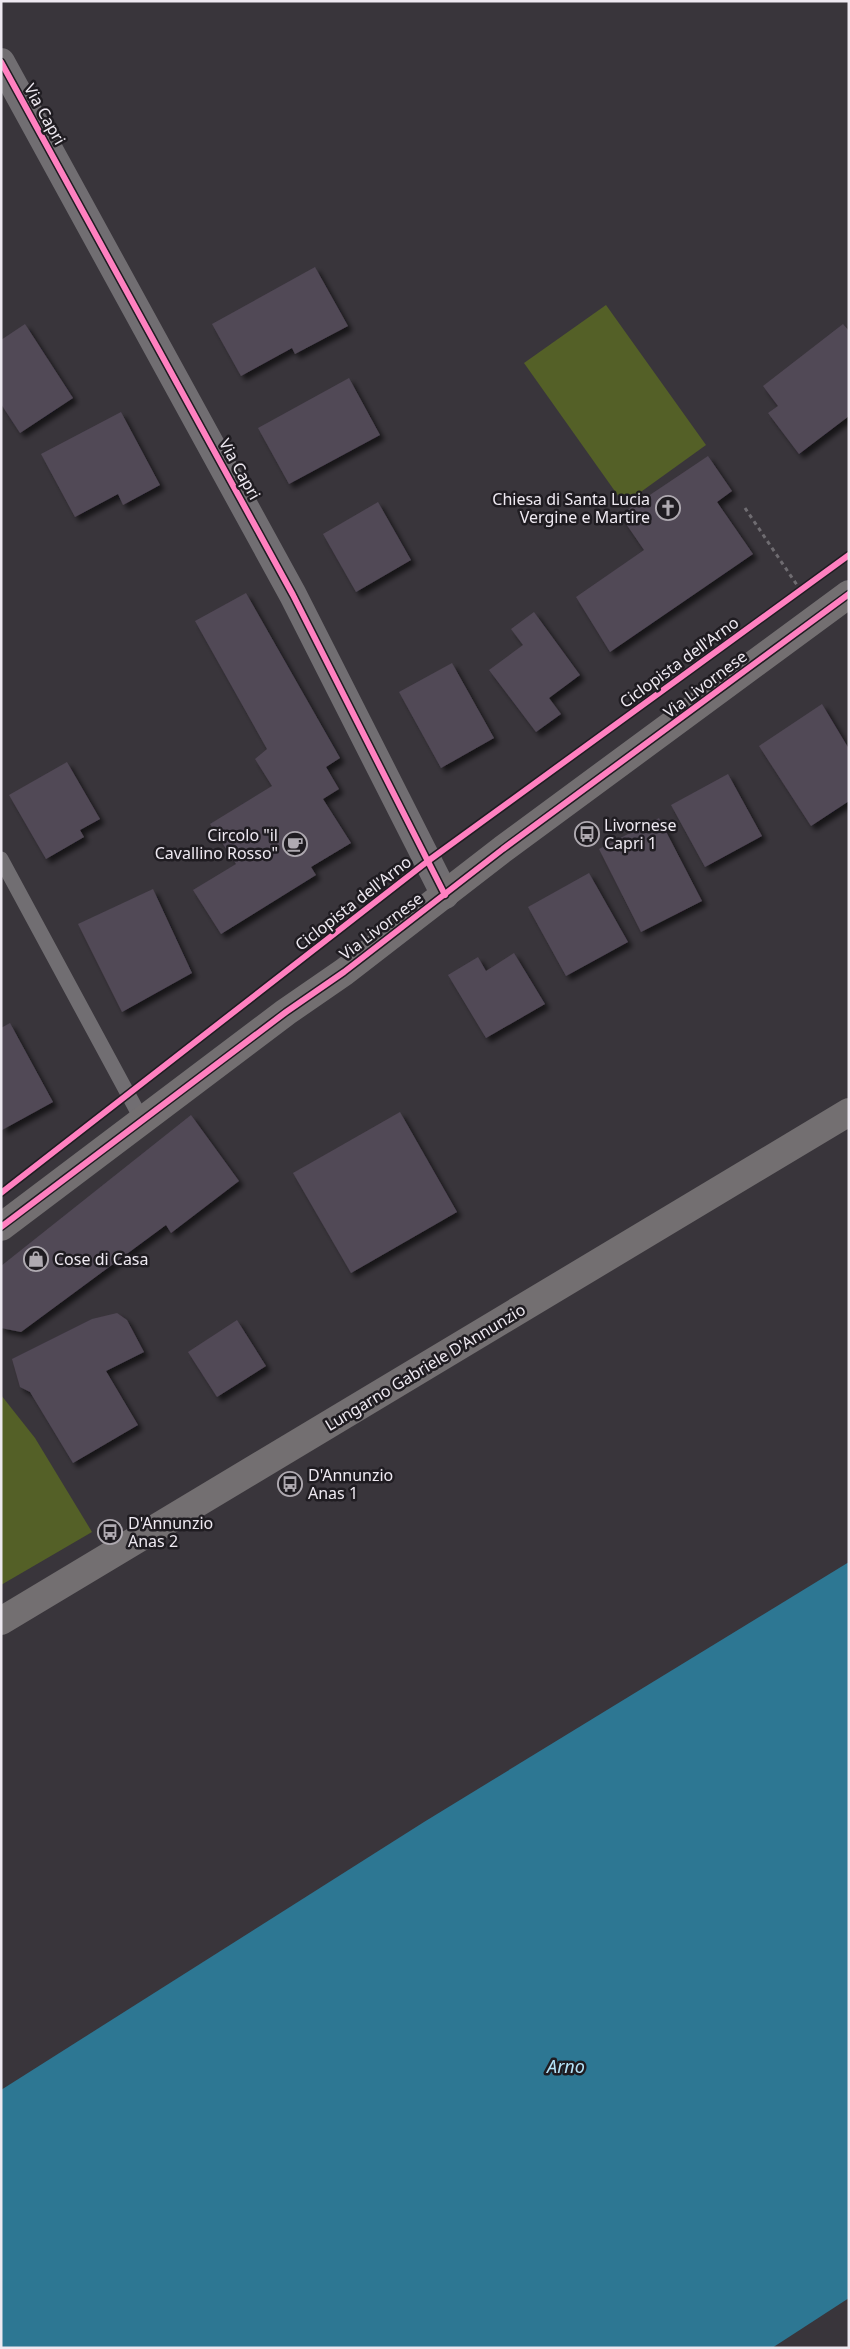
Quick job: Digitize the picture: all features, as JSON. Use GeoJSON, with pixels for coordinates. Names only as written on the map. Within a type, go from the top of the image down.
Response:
{"type":"FeatureCollection","features":[{"type":"Feature","properties":{"kind":"street","name":"Via Capri"},"geometry":{"type":"LineString","coordinates":[[1,62],[293,595],[444,895]]}},
{"type":"Feature","properties":{"kind":"street","name":"Via Livornese"},"geometry":{"type":"LineString","coordinates":[[1,1227],[849,594]]}},
{"type":"Feature","properties":{"kind":"street","name":"Lungarno Gabriele D'Annunzio"},"geometry":{"type":"LineString","coordinates":[[1,1621],[849,1112]]}},
{"type":"Feature","properties":{"kind":"lane"},"geometry":{"type":"LineString","coordinates":[[1,859],[142,1120]]}},
{"type":"Feature","properties":{"kind":"path"},"geometry":{"type":"LineString","coordinates":[[746,508],[801,591]]}},
{"type":"Feature","properties":{"kind":"path"},"geometry":{"type":"LineString","coordinates":[[793,596],[808,586]]}},
{"type":"Feature","properties":{"kind":"green space"},"geometry":{"type":"Polygon","coordinates":[[[606,305],[706,445],[624,504],[524,363],[606,305]]]}},
{"type":"Feature","properties":{"kind":"green space"},"geometry":{"type":"Polygon","coordinates":[[[1,1395],[35,1438],[92,1532],[1,1585],[1,1395]]]}},
{"type":"Feature","properties":{"kind":"water","name":"Arno"},"geometry":{"type":"Polygon","coordinates":[[[849,1562],[849,2298],[772,2348],[1,2348],[1,2090],[424,1822],[849,1562]]]}},
{"type":"Feature","properties":{"kind":"building"},"geometry":{"type":"Polygon","coordinates":[[[315,267],[348,326],[295,354],[292,348],[241,376],[212,324],[315,267]]]}},
{"type":"Feature","properties":{"kind":"building"},"geometry":{"type":"Polygon","coordinates":[[[25,324],[73,398],[20,433],[1,404],[1,340],[25,324]]]}},
{"type":"Feature","properties":{"kind":"building"},"geometry":{"type":"Polygon","coordinates":[[[843,324],[849,331],[849,416],[799,454],[768,413],[778,406],[763,386],[843,324]]]}},
{"type":"Feature","properties":{"kind":"building"},"geometry":{"type":"Polygon","coordinates":[[[349,378],[380,435],[289,484],[258,428],[349,378]]]}},
{"type":"Feature","properties":{"kind":"building"},"geometry":{"type":"Polygon","coordinates":[[[121,412],[160,485],[123,505],[118,494],[75,517],[41,454],[121,412]]]}},
{"type":"Feature","properties":{"kind":"building"},"geometry":{"type":"Polygon","coordinates":[[[708,456],[732,491],[717,502],[753,554],[610,652],[576,597],[644,550],[620,515],[708,456]]]}},
{"type":"Feature","properties":{"kind":"building"},"geometry":{"type":"Polygon","coordinates":[[[378,502],[411,560],[356,592],[323,534],[378,502]]]}},
{"type":"Feature","properties":{"kind":"building"},"geometry":{"type":"Polygon","coordinates":[[[246,593],[340,758],[326,767],[339,789],[323,799],[351,843],[311,867],[316,875],[221,934],[193,890],[236,864],[210,824],[272,786],[255,759],[267,749],[195,621],[246,593]]]}},
{"type":"Feature","properties":{"kind":"building"},"geometry":{"type":"Polygon","coordinates":[[[534,612],[580,675],[549,698],[561,714],[536,732],[489,670],[523,645],[511,629],[534,612]]]}},
{"type":"Feature","properties":{"kind":"building"},"geometry":{"type":"Polygon","coordinates":[[[452,663],[494,738],[441,768],[399,692],[452,663]]]}},
{"type":"Feature","properties":{"kind":"building"},"geometry":{"type":"Polygon","coordinates":[[[822,704],[849,749],[849,801],[811,826],[759,746],[822,704]]]}},
{"type":"Feature","properties":{"kind":"building"},"geometry":{"type":"Polygon","coordinates":[[[67,762],[100,819],[80,830],[84,837],[46,859],[9,795],[67,762]]]}},
{"type":"Feature","properties":{"kind":"building"},"geometry":{"type":"Polygon","coordinates":[[[728,774],[762,836],[705,867],[671,805],[728,774]]]}},
{"type":"Feature","properties":{"kind":"building"},"geometry":{"type":"Polygon","coordinates":[[[659,818],[702,901],[641,932],[599,849],[659,818]]]}},
{"type":"Feature","properties":{"kind":"building"},"geometry":{"type":"Polygon","coordinates":[[[589,873],[628,942],[566,976],[528,907],[589,873]]]}},
{"type":"Feature","properties":{"kind":"building"},"geometry":{"type":"Polygon","coordinates":[[[153,889],[192,973],[122,1012],[78,924],[153,889]]]}},
{"type":"Feature","properties":{"kind":"building"},"geometry":{"type":"Polygon","coordinates":[[[514,953],[545,1004],[486,1038],[448,975],[478,957],[486,971],[514,953]]]}},
{"type":"Feature","properties":{"kind":"building"},"geometry":{"type":"Polygon","coordinates":[[[10,1023],[53,1102],[2,1130],[1,1028],[10,1023]]]}},
{"type":"Feature","properties":{"kind":"building"},"geometry":{"type":"Polygon","coordinates":[[[400,1112],[457,1212],[351,1273],[293,1173],[400,1112]]]}},
{"type":"Feature","properties":{"kind":"building"},"geometry":{"type":"Polygon","coordinates":[[[191,1115],[239,1181],[171,1233],[166,1225],[21,1332],[1,1328],[1,1266],[191,1115]]]}},
{"type":"Feature","properties":{"kind":"building"},"geometry":{"type":"Polygon","coordinates":[[[117,1313],[127,1320],[144,1352],[106,1371],[138,1425],[73,1463],[30,1392],[20,1387],[12,1359],[92,1319],[117,1313]]]}},
{"type":"Feature","properties":{"kind":"building"},"geometry":{"type":"Polygon","coordinates":[[[237,1320],[266,1366],[217,1397],[188,1352],[237,1320]]]}},
{"type":"Feature","properties":{"kind":"cycle path"},"geometry":{"type":"LineString","coordinates":[[1,62],[293,595],[445,895]]}},
{"type":"Feature","properties":{"kind":"cycle path","name":"Ciclopista dell'Arno"},"geometry":{"type":"LineString","coordinates":[[1,1193],[428,861],[849,555]]}},
{"type":"Feature","properties":{"kind":"cycle path"},"geometry":{"type":"LineString","coordinates":[[1,1227],[286,1012],[344,972],[503,849],[849,594]]}},
{"type":"Feature","properties":{"kind":"place","name":"Chiesa di Santa Lucia Vergine e Martire"},"geometry":{"type":"Point","coordinates":[668,508]}},
{"type":"Feature","properties":{"kind":"place","name":"Livornese Capri 1"},"geometry":{"type":"Point","coordinates":[587,834]}},
{"type":"Feature","properties":{"kind":"place","name":"Circolo \"il Cavallino Rosso\""},"geometry":{"type":"Point","coordinates":[295,844]}},
{"type":"Feature","properties":{"kind":"place","name":"Cose di Casa"},"geometry":{"type":"Point","coordinates":[36,1259]}},
{"type":"Feature","properties":{"kind":"place","name":"D'Annunzio Anas 1"},"geometry":{"type":"Point","coordinates":[290,1484]}},
{"type":"Feature","properties":{"kind":"place","name":"D'Annunzio Anas 2"},"geometry":{"type":"Point","coordinates":[110,1532]}}]}
